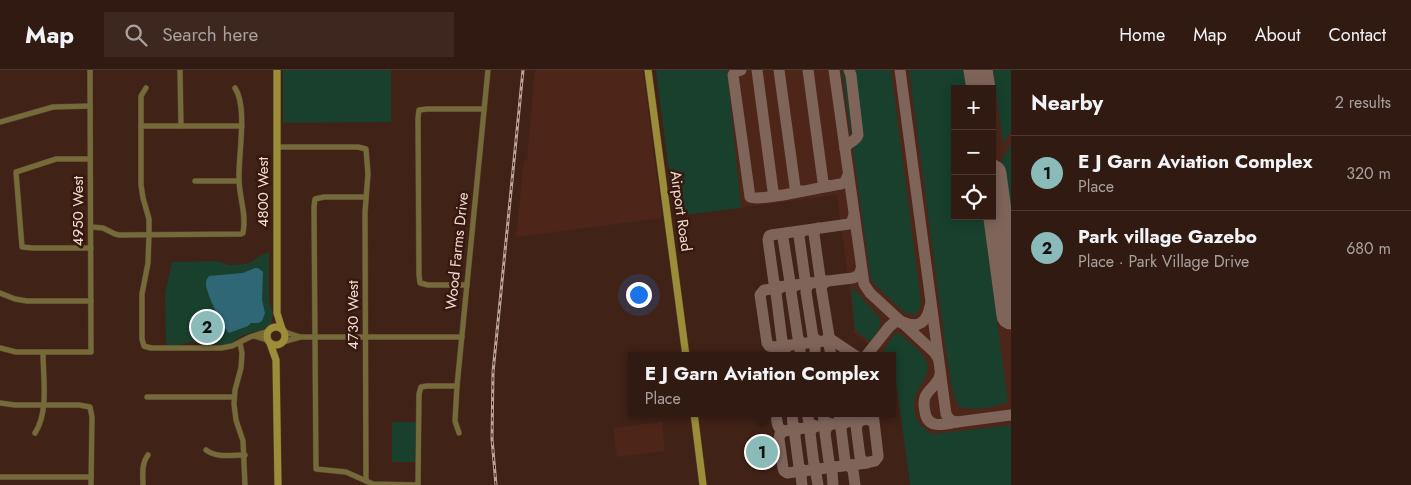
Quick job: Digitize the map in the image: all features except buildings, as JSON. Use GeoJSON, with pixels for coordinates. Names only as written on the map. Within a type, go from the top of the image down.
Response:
{"type":"FeatureCollection","features":[{"type":"Feature","properties":{"kind":"main road","name":"4800 West"},"geometry":{"type":"LineString","coordinates":[[276,360],[285,337],[277,313],[277,70]]}},
{"type":"Feature","properties":{"kind":"main road","name":"Airport Road"},"geometry":{"type":"LineString","coordinates":[[648,70],[685,352]]}},
{"type":"Feature","properties":{"kind":"main road","name":"4800 West"},"geometry":{"type":"LineString","coordinates":[[277,313],[268,335],[276,360],[278,485]]}},
{"type":"Feature","properties":{"kind":"main road"},"geometry":{"type":"LineString","coordinates":[[270,330],[277,327],[283,331]]}},
{"type":"Feature","properties":{"kind":"main road"},"geometry":{"type":"LineString","coordinates":[[269,341],[276,345],[282,343]]}},
{"type":"Feature","properties":{"kind":"main road"},"geometry":{"type":"LineString","coordinates":[[694,417],[703,485]]}},
{"type":"Feature","properties":{"kind":"street","name":"4950 West"},"geometry":{"type":"LineString","coordinates":[[43,352],[91,352],[90,70]]}},
{"type":"Feature","properties":{"kind":"street"},"geometry":{"type":"LineString","coordinates":[[180,70],[181,126]]}},
{"type":"Feature","properties":{"kind":"street","name":"Wood Farms Drive"},"geometry":{"type":"LineString","coordinates":[[459,433],[455,421],[457,386],[488,70]]}},
{"type":"Feature","properties":{"kind":"street"},"geometry":{"type":"LineString","coordinates":[[146,88],[141,96],[142,192],[149,218],[149,256],[142,294],[142,339],[144,346],[151,348],[221,348],[232,346],[270,330]]}},
{"type":"Feature","properties":{"kind":"street"},"geometry":{"type":"LineString","coordinates":[[91,227],[103,228],[115,234],[241,234],[244,230],[244,213],[239,181],[242,126],[240,97],[235,88]]}},
{"type":"Feature","properties":{"kind":"street"},"geometry":{"type":"LineString","coordinates":[[0,122],[52,107],[90,106]]}},
{"type":"Feature","properties":{"kind":"street"},"geometry":{"type":"LineString","coordinates":[[467,285],[428,285],[420,283],[418,118],[419,110],[484,109]]}},
{"type":"Feature","properties":{"kind":"street"},"geometry":{"type":"LineString","coordinates":[[141,126],[242,126]]}},
{"type":"Feature","properties":{"kind":"street","name":"4730 West"},"geometry":{"type":"LineString","coordinates":[[277,147],[366,148],[368,174],[366,197],[365,336],[366,481]]}},
{"type":"Feature","properties":{"kind":"street"},"geometry":{"type":"LineString","coordinates":[[90,159],[56,159],[16,172],[22,247],[91,248]]}},
{"type":"Feature","properties":{"kind":"street"},"geometry":{"type":"LineString","coordinates":[[195,181],[239,181]]}},
{"type":"Feature","properties":{"kind":"street"},"geometry":{"type":"LineString","coordinates":[[366,197],[324,197],[315,199],[314,337],[316,469],[346,472],[378,484],[418,485],[420,387],[457,386]]}},
{"type":"Feature","properties":{"kind":"street"},"geometry":{"type":"LineString","coordinates":[[0,293],[14,299],[27,301],[91,301]]}},
{"type":"Feature","properties":{"kind":"street"},"geometry":{"type":"LineString","coordinates":[[283,331],[300,337]]}},
{"type":"Feature","properties":{"kind":"street"},"geometry":{"type":"LineString","coordinates":[[254,336],[269,341]]}},
{"type":"Feature","properties":{"kind":"street"},"geometry":{"type":"LineString","coordinates":[[282,343],[300,337],[462,337]]}},
{"type":"Feature","properties":{"kind":"street"},"geometry":{"type":"LineString","coordinates":[[240,342],[242,353],[241,368],[233,397],[234,411],[243,440],[245,485]]}},
{"type":"Feature","properties":{"kind":"street"},"geometry":{"type":"LineString","coordinates":[[0,348],[16,352],[43,352],[44,405],[41,422],[35,433]]}},
{"type":"Feature","properties":{"kind":"street"},"geometry":{"type":"LineString","coordinates":[[147,397],[233,397]]}},
{"type":"Feature","properties":{"kind":"street"},"geometry":{"type":"LineString","coordinates":[[0,403],[90,406],[92,417],[92,485]]}},
{"type":"Feature","properties":{"kind":"street"},"geometry":{"type":"LineString","coordinates":[[206,450],[216,455],[245,455]]}},
{"type":"Feature","properties":{"kind":"street"},"geometry":{"type":"LineString","coordinates":[[143,485],[143,465],[148,455]]}},
{"type":"Feature","properties":{"kind":"street"},"geometry":{"type":"LineString","coordinates":[[0,476],[91,477]]}},
{"type":"Feature","properties":{"kind":"shaded area"},"geometry":{"type":"Polygon","coordinates":[[[535,70],[643,70],[662,218],[516,237],[524,161],[527,160],[535,70]]]}},
{"type":"Feature","properties":{"kind":"shaded area"},"geometry":{"type":"Polygon","coordinates":[[[656,70],[1011,70],[1011,485],[911,485],[896,383],[896,352],[879,352],[853,332],[855,329],[837,195],[675,216],[656,70]]]}},
{"type":"Feature","properties":{"kind":"shaded area"},"geometry":{"type":"Polygon","coordinates":[[[662,422],[665,451],[617,457],[613,428],[662,422]]]}},
{"type":"Feature","properties":{"kind":"green space"},"geometry":{"type":"Polygon","coordinates":[[[283,70],[391,70],[391,122],[283,123],[283,70]]]}},
{"type":"Feature","properties":{"kind":"green space"},"geometry":{"type":"Polygon","coordinates":[[[656,70],[727,70],[741,208],[675,216],[656,70]]]}},
{"type":"Feature","properties":{"kind":"green space"},"geometry":{"type":"Polygon","coordinates":[[[842,70],[891,70],[921,303],[915,315],[905,313],[871,281],[842,70]]]}},
{"type":"Feature","properties":{"kind":"green space"},"geometry":{"type":"Polygon","coordinates":[[[909,70],[964,70],[966,85],[951,85],[951,220],[984,220],[1008,402],[978,409],[959,407],[953,393],[909,70]]]}},
{"type":"Feature","properties":{"kind":"green space"},"geometry":{"type":"Polygon","coordinates":[[[993,70],[1011,70],[1011,131],[1003,144],[996,85],[993,70]]]}},
{"type":"Feature","properties":{"kind":"green space"},"geometry":{"type":"Polygon","coordinates":[[[1011,144],[1011,235],[1001,161],[1011,144]]]}},
{"type":"Feature","properties":{"kind":"green space"},"geometry":{"type":"Polygon","coordinates":[[[269,251],[269,303],[273,313],[271,324],[262,330],[243,335],[230,344],[190,342],[180,345],[166,345],[165,294],[172,262],[217,261],[229,265],[247,264],[269,251]]]}},
{"type":"Feature","properties":{"kind":"green space"},"geometry":{"type":"Polygon","coordinates":[[[851,286],[880,318],[879,327],[870,342],[855,330],[851,286]]]}},
{"type":"Feature","properties":{"kind":"green space"},"geometry":{"type":"Polygon","coordinates":[[[895,333],[900,334],[921,353],[927,362],[927,373],[917,392],[914,411],[919,423],[928,431],[934,434],[1011,425],[1011,485],[910,485],[896,379],[896,352],[883,352],[895,333]]]}},
{"type":"Feature","properties":{"kind":"green space"},"geometry":{"type":"Polygon","coordinates":[[[392,422],[416,422],[416,462],[392,462],[392,422]]]}},
{"type":"Feature","properties":{"kind":"water"},"geometry":{"type":"Polygon","coordinates":[[[255,268],[263,272],[262,300],[265,313],[262,321],[251,323],[229,333],[211,301],[206,287],[206,280],[209,276],[243,273],[255,268]]]}},
{"type":"Feature","properties":{"kind":"taxiway"},"geometry":{"type":"LineString","coordinates":[[741,70],[733,75],[750,197],[779,196],[841,184],[845,182],[848,175]]}},
{"type":"Feature","properties":{"kind":"taxiway"},"geometry":{"type":"LineString","coordinates":[[757,70],[773,191],[778,195]]}},
{"type":"Feature","properties":{"kind":"taxiway"},"geometry":{"type":"LineString","coordinates":[[779,70],[795,187],[796,190],[801,191]]}},
{"type":"Feature","properties":{"kind":"taxiway"},"geometry":{"type":"LineString","coordinates":[[808,70],[823,182],[825,185],[830,186]]}},
{"type":"Feature","properties":{"kind":"taxiway"},"geometry":{"type":"LineString","coordinates":[[834,70],[864,284],[870,293],[934,352],[938,358]]}},
{"type":"Feature","properties":{"kind":"taxiway"},"geometry":{"type":"LineString","coordinates":[[845,149],[858,135],[849,70]]}},
{"type":"Feature","properties":{"kind":"taxiway"},"geometry":{"type":"LineString","coordinates":[[900,70],[946,414],[950,420],[957,422],[1011,415]]}},
{"type":"Feature","properties":{"kind":"taxiway"},"geometry":{"type":"LineString","coordinates":[[854,215],[849,224],[771,235],[768,240],[774,283],[778,287],[853,278],[859,275],[861,269]]}},
{"type":"Feature","properties":{"kind":"taxiway"},"geometry":{"type":"LineString","coordinates":[[818,228],[814,234],[820,277],[826,281],[821,287],[829,336],[824,341],[829,344],[830,352]]}},
{"type":"Feature","properties":{"kind":"taxiway"},"geometry":{"type":"LineString","coordinates":[[802,231],[799,236],[805,279],[808,283],[811,283],[807,286],[806,292],[813,337],[818,341],[815,346],[815,352]]}},
{"type":"Feature","properties":{"kind":"taxiway"},"geometry":{"type":"LineString","coordinates":[[787,233],[783,238],[790,282],[795,286],[791,292],[798,338],[803,343],[800,347],[800,352]]}},
{"type":"Feature","properties":{"kind":"taxiway"},"geometry":{"type":"LineString","coordinates":[[780,288],[764,290],[760,295],[769,346],[832,340],[850,352]]}},
{"type":"Feature","properties":{"kind":"taxiway"},"geometry":{"type":"LineString","coordinates":[[780,288],[776,293],[782,341],[788,346],[784,352]]}},
{"type":"Feature","properties":{"kind":"taxiway"},"geometry":{"type":"LineString","coordinates":[[903,322],[914,325],[921,323],[927,316],[930,306]]}},
{"type":"Feature","properties":{"kind":"taxiway"},"geometry":{"type":"LineString","coordinates":[[869,352],[889,327],[896,321],[902,323]]}},
{"type":"Feature","properties":{"kind":"taxiway"},"geometry":{"type":"LineString","coordinates":[[940,374],[938,381],[924,399],[927,418],[933,424],[957,422]]}},
{"type":"Feature","properties":{"kind":"taxiway"},"geometry":{"type":"LineString","coordinates":[[776,417],[778,426],[784,431],[861,420]]}},
{"type":"Feature","properties":{"kind":"taxiway"},"geometry":{"type":"LineString","coordinates":[[792,417],[793,425],[798,429],[795,437],[799,467],[804,471],[801,476],[802,485]]}},
{"type":"Feature","properties":{"kind":"taxiway"},"geometry":{"type":"LineString","coordinates":[[808,417],[809,423],[815,426],[810,433],[814,465],[819,469],[816,474],[818,485]]}},
{"type":"Feature","properties":{"kind":"taxiway"},"geometry":{"type":"LineString","coordinates":[[824,417],[824,421],[831,424],[827,427],[825,433],[829,462],[834,467],[832,471],[833,485]]}},
{"type":"Feature","properties":{"kind":"taxiway"},"geometry":{"type":"LineString","coordinates":[[840,417],[840,420],[846,422],[842,425],[841,429],[845,461],[853,470],[855,485]]}},
{"type":"Feature","properties":{"kind":"taxiway"},"geometry":{"type":"LineString","coordinates":[[873,417],[878,457],[875,461],[864,463],[860,457],[856,426],[860,421],[866,419],[874,424]]}},
{"type":"Feature","properties":{"kind":"taxiway"},"geometry":{"type":"LineString","coordinates":[[784,431],[780,434],[779,439],[783,468],[787,473],[867,463]]}},
{"type":"Feature","properties":{"kind":"runway"},"geometry":{"type":"LineString","coordinates":[[978,70],[980,85]]}},
{"type":"Feature","properties":{"kind":"runway"},"geometry":{"type":"LineString","coordinates":[[992,175],[1011,315]]}},
{"type":"Feature","properties":{"kind":"railway"},"geometry":{"type":"LineString","coordinates":[[496,485],[492,439],[493,372],[523,70]]}},
{"type":"Feature","properties":{"kind":"place","name":"Park village Gazebo"},"geometry":{"type":"Point","coordinates":[207,327]}},
{"type":"Feature","properties":{"kind":"place","name":"E J Garn Aviation Complex"},"geometry":{"type":"Point","coordinates":[762,452]}}]}
